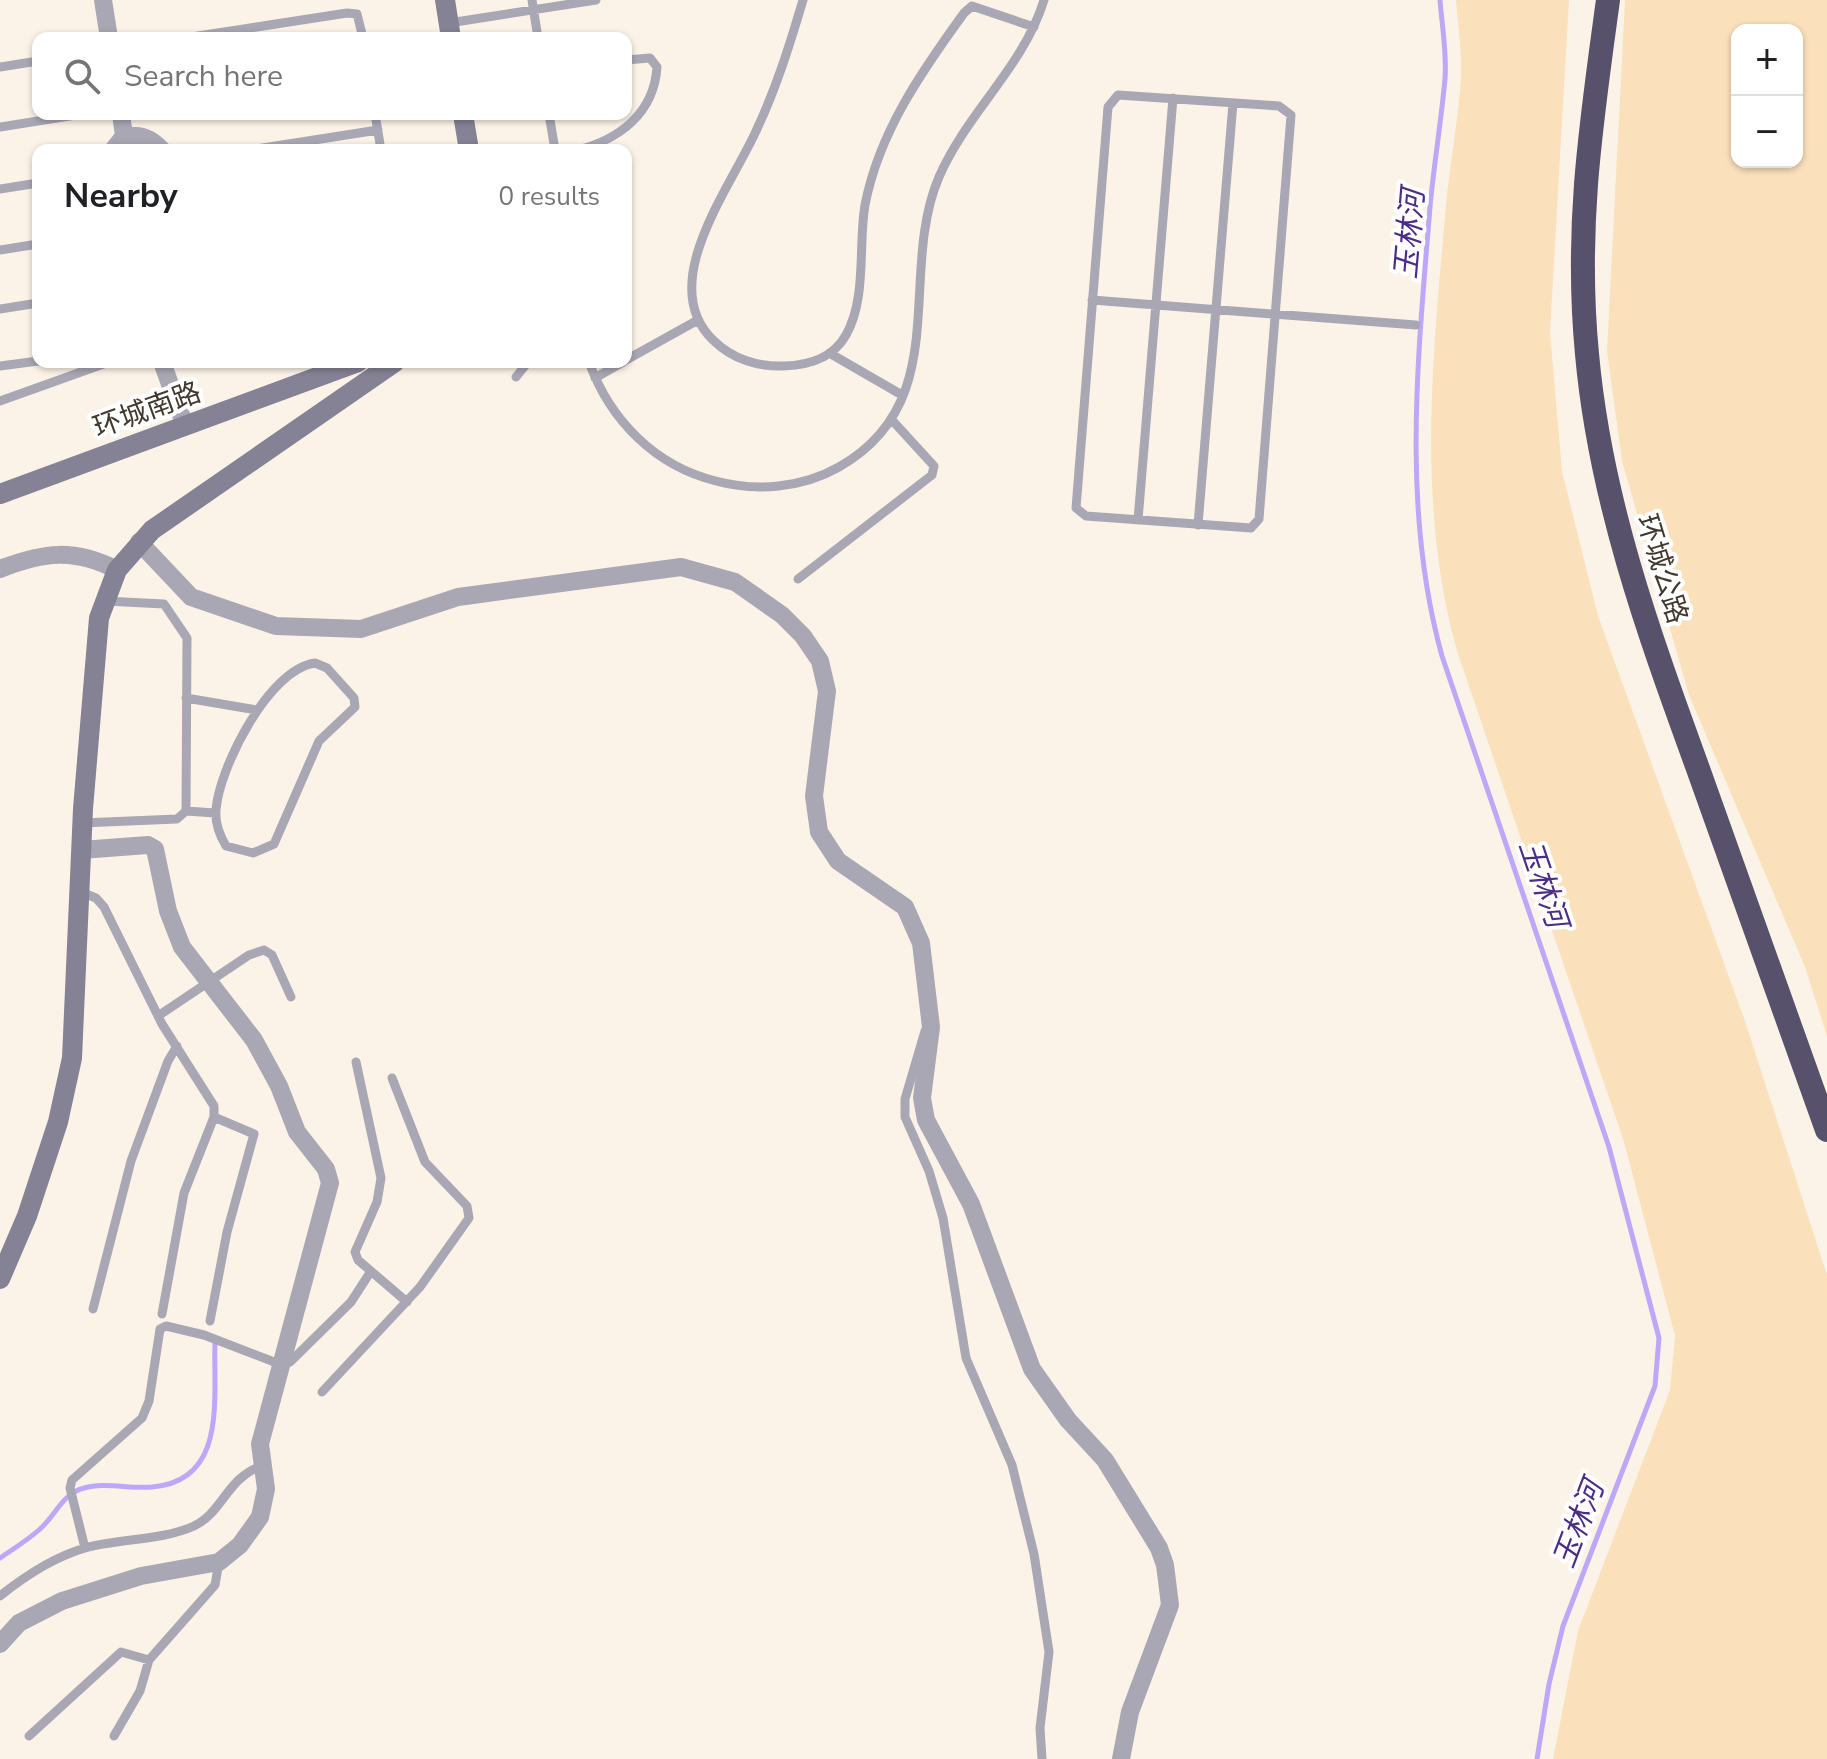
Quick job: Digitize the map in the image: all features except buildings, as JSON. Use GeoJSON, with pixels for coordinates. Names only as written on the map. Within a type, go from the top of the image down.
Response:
{"type":"FeatureCollection","features":[{"type":"Feature","properties":{"kind":"highway","name":"环城公路"},"geometry":{"type":"LineString","coordinates":[[1607,6],[1586,159],[1582,265],[1592,402],[1621,546],[1827,1130]]}},
{"type":"Feature","properties":{"kind":"main road"},"geometry":{"type":"LineString","coordinates":[[445,0],[450,30]]}},
{"type":"Feature","properties":{"kind":"main road"},"geometry":{"type":"LineString","coordinates":[[464,120],[468,144]]}},
{"type":"Feature","properties":{"kind":"main road","name":"环城南路"},"geometry":{"type":"LineString","coordinates":[[0,494],[341,368]]}},
{"type":"Feature","properties":{"kind":"main road"},"geometry":{"type":"LineString","coordinates":[[354,368],[361,374],[362,383],[357,390]]}},
{"type":"Feature","properties":{"kind":"main road"},"geometry":{"type":"LineString","coordinates":[[0,1279],[27,1216],[66,1090],[76,1026],[82,823],[96,635],[103,601],[117,570],[139,542],[387,368]]}},
{"type":"Feature","properties":{"kind":"street"},"geometry":{"type":"LineString","coordinates":[[103,0],[108,32]]}},
{"type":"Feature","properties":{"kind":"street"},"geometry":{"type":"LineString","coordinates":[[121,120],[119,143],[152,139],[157,144]]}},
{"type":"Feature","properties":{"kind":"street"},"geometry":{"type":"LineString","coordinates":[[164,368],[185,426]]}},
{"type":"Feature","properties":{"kind":"street"},"geometry":{"type":"LineString","coordinates":[[139,542],[191,597],[262,623],[291,627],[361,629],[458,597],[661,567],[700,569],[751,592],[797,629],[820,661],[827,701],[814,796],[815,820],[824,843],[838,861],[894,897],[909,913],[921,943],[931,1027],[923,1109],[971,1204],[1024,1353],[1058,1407],[1105,1460],[1155,1541],[1165,1565],[1170,1605],[1133,1702],[1121,1759]]}},
{"type":"Feature","properties":{"kind":"street"},"geometry":{"type":"LineString","coordinates":[[0,569],[42,554],[66,552],[88,557],[117,570]]}},
{"type":"Feature","properties":{"kind":"street"},"geometry":{"type":"LineString","coordinates":[[0,1644],[19,1623],[62,1601],[141,1576],[219,1562],[240,1545],[260,1517],[266,1489],[260,1444],[329,1175],[297,1132],[279,1086],[254,1040],[208,982],[174,932],[155,849],[148,845],[81,850]]}},
{"type":"Feature","properties":{"kind":"lane"},"geometry":{"type":"LineString","coordinates":[[450,30],[533,5],[596,0]]}},
{"type":"Feature","properties":{"kind":"lane"},"geometry":{"type":"LineString","coordinates":[[803,0],[762,117],[696,254],[691,282],[698,320],[715,343],[749,362],[797,365],[831,354],[846,336],[854,314],[861,231],[874,173],[912,89],[972,6],[1034,27]]}},
{"type":"Feature","properties":{"kind":"lane"},"geometry":{"type":"LineString","coordinates":[[591,368],[626,426],[656,454],[694,474],[737,485],[787,485],[832,471],[863,452],[891,419],[917,347],[927,224],[934,191],[948,158],[1034,27],[1044,0]]}},
{"type":"Feature","properties":{"kind":"lane"},"geometry":{"type":"LineString","coordinates":[[533,5],[537,32]]}},
{"type":"Feature","properties":{"kind":"lane"},"geometry":{"type":"LineString","coordinates":[[224,32],[347,13],[357,14],[362,32]]}},
{"type":"Feature","properties":{"kind":"lane"},"geometry":{"type":"LineString","coordinates":[[594,144],[616,136],[643,109],[657,67],[650,58],[632,60]]}},
{"type":"Feature","properties":{"kind":"lane"},"geometry":{"type":"LineString","coordinates":[[0,67],[32,62]]}},
{"type":"Feature","properties":{"kind":"lane"},"geometry":{"type":"LineString","coordinates":[[1124,94],[1233,103],[1284,107],[1291,115],[1258,523],[1251,528],[1086,516],[1076,508],[1110,102],[1124,94]]}},
{"type":"Feature","properties":{"kind":"lane"},"geometry":{"type":"LineString","coordinates":[[1138,520],[1173,98]]}},
{"type":"Feature","properties":{"kind":"lane"},"geometry":{"type":"LineString","coordinates":[[1198,525],[1233,103]]}},
{"type":"Feature","properties":{"kind":"lane"},"geometry":{"type":"LineString","coordinates":[[0,127],[44,120]]}},
{"type":"Feature","properties":{"kind":"lane"},"geometry":{"type":"LineString","coordinates":[[376,120],[380,144]]}},
{"type":"Feature","properties":{"kind":"lane"},"geometry":{"type":"LineString","coordinates":[[550,120],[554,144]]}},
{"type":"Feature","properties":{"kind":"lane"},"geometry":{"type":"LineString","coordinates":[[288,144],[378,130]]}},
{"type":"Feature","properties":{"kind":"lane"},"geometry":{"type":"LineString","coordinates":[[0,189],[32,184]]}},
{"type":"Feature","properties":{"kind":"lane"},"geometry":{"type":"LineString","coordinates":[[0,250],[32,245]]}},
{"type":"Feature","properties":{"kind":"lane"},"geometry":{"type":"LineString","coordinates":[[1092,300],[1416,325]]}},
{"type":"Feature","properties":{"kind":"lane"},"geometry":{"type":"LineString","coordinates":[[0,309],[32,304]]}},
{"type":"Feature","properties":{"kind":"lane"},"geometry":{"type":"LineString","coordinates":[[632,357],[698,320]]}},
{"type":"Feature","properties":{"kind":"lane"},"geometry":{"type":"LineString","coordinates":[[831,354],[902,395]]}},
{"type":"Feature","properties":{"kind":"lane"},"geometry":{"type":"LineString","coordinates":[[0,366],[32,362]]}},
{"type":"Feature","properties":{"kind":"lane"},"geometry":{"type":"LineString","coordinates":[[0,401],[92,368]]}},
{"type":"Feature","properties":{"kind":"lane"},"geometry":{"type":"LineString","coordinates":[[516,377],[523,368]]}},
{"type":"Feature","properties":{"kind":"lane"},"geometry":{"type":"LineString","coordinates":[[595,378],[613,368]]}},
{"type":"Feature","properties":{"kind":"lane"},"geometry":{"type":"LineString","coordinates":[[798,579],[932,475],[934,466],[891,419]]}},
{"type":"Feature","properties":{"kind":"lane"},"geometry":{"type":"LineString","coordinates":[[103,601],[164,604],[179,621],[187,638],[186,811]]}},
{"type":"Feature","properties":{"kind":"lane"},"geometry":{"type":"LineString","coordinates":[[315,663],[327,668],[354,698],[355,707],[319,741],[274,844],[253,853],[226,846],[215,813],[223,775],[257,710],[304,664],[315,663]]}},
{"type":"Feature","properties":{"kind":"lane"},"geometry":{"type":"LineString","coordinates":[[186,698],[257,710]]}},
{"type":"Feature","properties":{"kind":"lane"},"geometry":{"type":"LineString","coordinates":[[82,823],[177,819],[186,811],[215,813]]}},
{"type":"Feature","properties":{"kind":"lane"},"geometry":{"type":"LineString","coordinates":[[80,892],[96,898],[104,907],[158,1016],[210,1097],[214,1117],[184,1193],[162,1314]]}},
{"type":"Feature","properties":{"kind":"lane"},"geometry":{"type":"LineString","coordinates":[[158,1016],[249,955],[264,950],[272,955],[291,997]]}},
{"type":"Feature","properties":{"kind":"lane"},"geometry":{"type":"LineString","coordinates":[[931,1027],[921,1038],[905,1099],[905,1117],[929,1171],[943,1218],[966,1358],[1012,1465],[1034,1554],[1049,1652],[1040,1728],[1042,1759]]}},
{"type":"Feature","properties":{"kind":"lane"},"geometry":{"type":"LineString","coordinates":[[93,1309],[131,1161],[168,1061],[177,1046]]}},
{"type":"Feature","properties":{"kind":"lane"},"geometry":{"type":"LineString","coordinates":[[356,1062],[381,1178],[377,1202],[355,1252],[358,1260],[407,1302]]}},
{"type":"Feature","properties":{"kind":"lane"},"geometry":{"type":"LineString","coordinates":[[322,1392],[407,1302],[469,1218],[470,1212],[425,1162],[392,1078]]}},
{"type":"Feature","properties":{"kind":"lane"},"geometry":{"type":"LineString","coordinates":[[210,1321],[227,1232],[254,1134],[214,1117]]}},
{"type":"Feature","properties":{"kind":"lane"},"geometry":{"type":"LineString","coordinates":[[85,1548],[70,1488],[72,1480],[142,1418],[149,1401],[160,1329],[166,1326],[204,1335],[282,1365],[299,1357],[351,1302],[371,1271]]}},
{"type":"Feature","properties":{"kind":"lane"},"geometry":{"type":"LineString","coordinates":[[0,1596],[24,1577],[85,1548],[191,1527],[209,1517],[233,1483],[245,1472],[261,1466]]}},
{"type":"Feature","properties":{"kind":"lane"},"geometry":{"type":"LineString","coordinates":[[114,1736],[140,1691],[149,1660],[215,1585],[219,1562]]}},
{"type":"Feature","properties":{"kind":"lane"},"geometry":{"type":"LineString","coordinates":[[29,1736],[121,1652],[149,1660]]}},
{"type":"Feature","properties":{"kind":"shaded area"},"geometry":{"type":"Polygon","coordinates":[[[1456,0],[1569,0],[1550,332],[1562,471],[1598,616],[1745,1021],[1827,1275],[1827,1759],[1553,1759],[1578,1631],[1670,1390],[1675,1336],[1624,1142],[1457,651],[1444,596],[1436,541],[1431,429],[1441,261],[1461,79],[1456,0]]]}},
{"type":"Feature","properties":{"kind":"shaded area"},"geometry":{"type":"Polygon","coordinates":[[[1625,0],[1827,0],[1827,1036],[1805,967],[1689,695],[1622,461],[1607,351],[1625,0]]]}},
{"type":"Feature","properties":{"kind":"waterway","name":"玉林河"},"geometry":{"type":"LineString","coordinates":[[1440,0],[1445,79],[1425,263],[1416,433],[1421,545],[1429,601],[1442,656],[1609,1147],[1659,1338],[1655,1386],[1563,1626],[1549,1684],[1537,1759]]}},
{"type":"Feature","properties":{"kind":"waterway"},"geometry":{"type":"LineString","coordinates":[[0,1558],[40,1529],[77,1491],[100,1486],[152,1487],[176,1481],[194,1470],[205,1453],[211,1433],[215,1343]]}}]}
